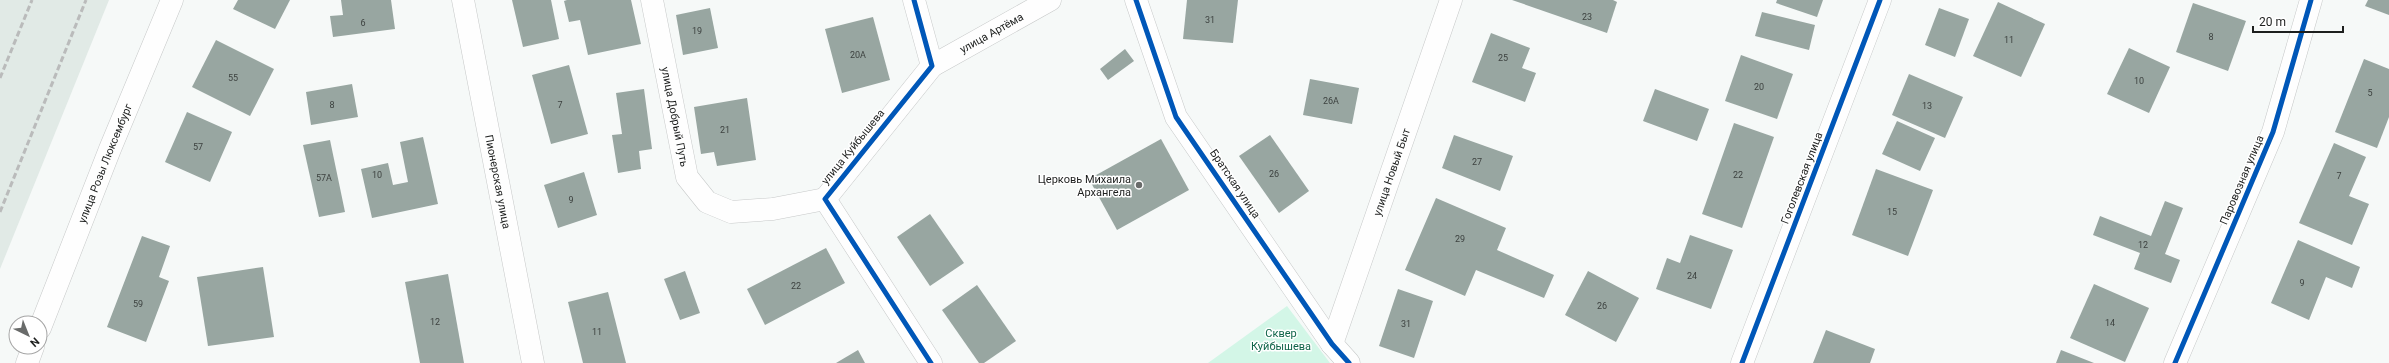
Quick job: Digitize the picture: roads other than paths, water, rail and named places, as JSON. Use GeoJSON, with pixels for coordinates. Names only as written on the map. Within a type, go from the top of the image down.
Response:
{"type":"FeatureCollection","features":[{"type":"Feature","properties":{"kind":"street","name":"улица Розы Люксембург"},"geometry":{"type":"LineString","coordinates":[[45,315],[110,149],[172,0]]}},
{"type":"Feature","properties":{"kind":"street","name":"Пионерская улица"},"geometry":{"type":"LineString","coordinates":[[463,0],[533,363]]}},
{"type":"Feature","properties":{"kind":"street","name":"улица Добрый Путь"},"geometry":{"type":"LineString","coordinates":[[652,0],[687,177],[707,202],[731,212],[772,209],[825,198]]}},
{"type":"Feature","properties":{"kind":"street"},"geometry":{"type":"LineString","coordinates":[[914,0],[932,66]]}},
{"type":"Feature","properties":{"kind":"street","name":"улица Артёма"},"geometry":{"type":"LineString","coordinates":[[932,66],[1050,0]]}},
{"type":"Feature","properties":{"kind":"street","name":"Братская улица"},"geometry":{"type":"LineString","coordinates":[[1136,0],[1176,116],[1332,344],[1349,363]]}},
{"type":"Feature","properties":{"kind":"street","name":"улица Новый Быт"},"geometry":{"type":"LineString","coordinates":[[1332,344],[1451,0]]}},
{"type":"Feature","properties":{"kind":"street","name":"Гоголевская улица"},"geometry":{"type":"LineString","coordinates":[[1742,363],[1880,0]]}},
{"type":"Feature","properties":{"kind":"street","name":"Паровозная улица"},"geometry":{"type":"LineString","coordinates":[[2175,363],[2273,132],[2311,0]]}},
{"type":"Feature","properties":{"kind":"street","name":"улица Куйбышева"},"geometry":{"type":"LineString","coordinates":[[931,363],[825,198],[932,66]]}},
{"type":"Feature","properties":{"kind":"railway"},"geometry":{"type":"LineString","coordinates":[[0,78],[32,0]]}},
{"type":"Feature","properties":{"kind":"railway"},"geometry":{"type":"LineString","coordinates":[[0,212],[86,0]]}},
{"type":"Feature","properties":{"kind":"place","name":"Церковь Михаила Архангела"},"geometry":{"type":"Point","coordinates":[1139,185]}},
{"type":"Feature","properties":{"kind":"park label","name":"Сквер Куйбышева"},"geometry":{"type":"Point","coordinates":[1281,339]}}]}
